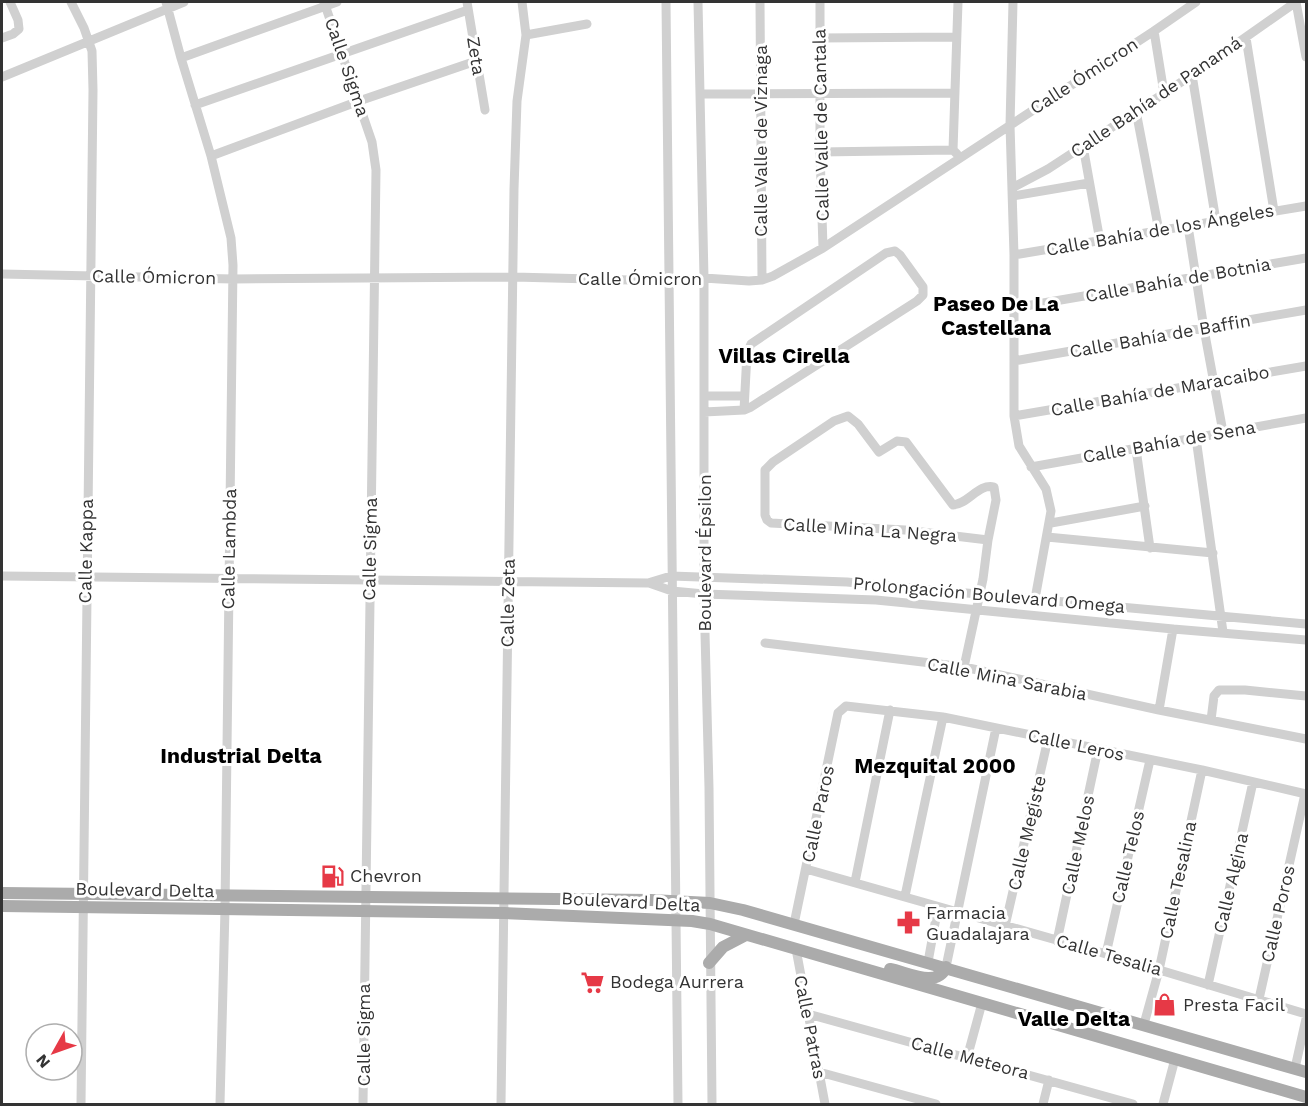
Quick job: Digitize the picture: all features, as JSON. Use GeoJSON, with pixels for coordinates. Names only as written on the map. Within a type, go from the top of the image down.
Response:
{"type":"FeatureCollection","features":[{"type":"Feature","properties":{"kind":"main road","name":"Boulevard Delta"},"geometry":{"type":"LineString","coordinates":[[2,894],[225,909],[505,899],[675,900],[710,903],[794,924],[1301,1070]]}},
{"type":"Feature","properties":{"kind":"main road","name":"Boulevard Delta"},"geometry":{"type":"LineString","coordinates":[[2,906],[84,900],[224,896],[504,913],[675,919],[710,924],[1306,1097]]}},
{"type":"Feature","properties":{"kind":"main road"},"geometry":{"type":"LineString","coordinates":[[709,963],[723,947],[746,935]]}},
{"type":"Feature","properties":{"kind":"main road"},"geometry":{"type":"LineString","coordinates":[[868,969],[893,969],[927,979],[941,976],[946,967]]}},
{"type":"Feature","properties":{"kind":"street"},"geometry":{"type":"LineString","coordinates":[[2,38],[19,29],[18,20],[10,2]]}},
{"type":"Feature","properties":{"kind":"street","name":"Calle Kappa"},"geometry":{"type":"LineString","coordinates":[[71,2],[92,51],[93,90],[81,1104]]}},
{"type":"Feature","properties":{"kind":"street"},"geometry":{"type":"LineString","coordinates":[[2,77],[166,5],[184,2]]}},
{"type":"Feature","properties":{"kind":"street"},"geometry":{"type":"LineString","coordinates":[[181,58],[325,3],[337,2]]}},
{"type":"Feature","properties":{"kind":"street","name":"Calle Zeta"},"geometry":{"type":"LineString","coordinates":[[501,1104],[517,101],[526,35],[522,2]]}},
{"type":"Feature","properties":{"kind":"street","name":"Boulevard Épsilon"},"geometry":{"type":"LineString","coordinates":[[666,2],[678,1104]]}},
{"type":"Feature","properties":{"kind":"street","name":"Boulevard Épsilon"},"geometry":{"type":"LineString","coordinates":[[698,2],[704,278],[704,594],[712,1104]]}},
{"type":"Feature","properties":{"kind":"street","name":"Calle Valle de Viznaga"},"geometry":{"type":"LineString","coordinates":[[760,2],[762,280]]}},
{"type":"Feature","properties":{"kind":"street","name":"Calle Valle de Cantala"},"geometry":{"type":"LineString","coordinates":[[820,2],[819,94],[823,248]]}},
{"type":"Feature","properties":{"kind":"street"},"geometry":{"type":"LineString","coordinates":[[958,2],[953,150],[960,158]]}},
{"type":"Feature","properties":{"kind":"street"},"geometry":{"type":"LineString","coordinates":[[1013,2],[1010,125],[1014,255],[1014,416],[1019,446],[1046,489],[1050,500],[1050,523],[1035,599]]}},
{"type":"Feature","properties":{"kind":"street","name":"Calle Ómicron"},"geometry":{"type":"LineString","coordinates":[[2,274],[233,279],[513,277],[669,281],[704,278],[762,280],[823,248],[1196,2]]}},
{"type":"Feature","properties":{"kind":"street"},"geometry":{"type":"LineString","coordinates":[[1296,2],[1306,57]]}},
{"type":"Feature","properties":{"kind":"street","name":"Calle Bahía de Panamá"},"geometry":{"type":"LineString","coordinates":[[1012,192],[1192,75],[1246,38],[1280,11],[1296,2]]}},
{"type":"Feature","properties":{"kind":"street","name":"Calle Sigma"},"geometry":{"type":"LineString","coordinates":[[325,3],[359,101],[375,156],[363,1104]]}},
{"type":"Feature","properties":{"kind":"street","name":"Calle Lambda"},"geometry":{"type":"LineString","coordinates":[[166,5],[210,156],[231,238],[233,279],[225,909],[220,1104]]}},
{"type":"Feature","properties":{"kind":"street"},"geometry":{"type":"LineString","coordinates":[[195,105],[467,6]]}},
{"type":"Feature","properties":{"kind":"street","name":"Zeta"},"geometry":{"type":"LineString","coordinates":[[467,6],[485,110]]}},
{"type":"Feature","properties":{"kind":"street"},"geometry":{"type":"LineString","coordinates":[[526,35],[587,24]]}},
{"type":"Feature","properties":{"kind":"street"},"geometry":{"type":"LineString","coordinates":[[1154,31],[1164,93]]}},
{"type":"Feature","properties":{"kind":"street"},"geometry":{"type":"LineString","coordinates":[[819,38],[957,37]]}},
{"type":"Feature","properties":{"kind":"street"},"geometry":{"type":"LineString","coordinates":[[1246,38],[1274,211]]}},
{"type":"Feature","properties":{"kind":"street"},"geometry":{"type":"LineString","coordinates":[[210,156],[476,61]]}},
{"type":"Feature","properties":{"kind":"street"},"geometry":{"type":"LineString","coordinates":[[1192,75],[1216,221]]}},
{"type":"Feature","properties":{"kind":"street"},"geometry":{"type":"LineString","coordinates":[[700,94],[955,93]]}},
{"type":"Feature","properties":{"kind":"street"},"geometry":{"type":"LineString","coordinates":[[1136,111],[1159,231]]}},
{"type":"Feature","properties":{"kind":"street"},"geometry":{"type":"LineString","coordinates":[[1083,146],[1100,241]]}},
{"type":"Feature","properties":{"kind":"street"},"geometry":{"type":"LineString","coordinates":[[820,152],[953,150]]}},
{"type":"Feature","properties":{"kind":"street","name":"Calle Bahía de Panamá"},"geometry":{"type":"LineString","coordinates":[[1012,192],[1089,183]]}},
{"type":"Feature","properties":{"kind":"street","name":"Calle Bahía de los Ángeles"},"geometry":{"type":"LineString","coordinates":[[1014,255],[1306,206]]}},
{"type":"Feature","properties":{"kind":"street"},"geometry":{"type":"LineString","coordinates":[[1188,226],[1223,432]]}},
{"type":"Feature","properties":{"kind":"street"},"geometry":{"type":"LineString","coordinates":[[704,412],[744,410],[761,402],[921,298],[922,287],[900,255],[895,251],[886,253],[754,341],[747,353],[744,410]]}},
{"type":"Feature","properties":{"kind":"street","name":"Calle Bahía de Botnia"},"geometry":{"type":"LineString","coordinates":[[1014,308],[1306,258]]}},
{"type":"Feature","properties":{"kind":"street","name":"Calle Bahía de Baffin"},"geometry":{"type":"LineString","coordinates":[[1014,361],[1306,310]]}},
{"type":"Feature","properties":{"kind":"street","name":"Calle Bahía de Maracaibo"},"geometry":{"type":"LineString","coordinates":[[1014,416],[1306,366]]}},
{"type":"Feature","properties":{"kind":"street"},"geometry":{"type":"LineString","coordinates":[[704,396],[744,396]]}},
{"type":"Feature","properties":{"kind":"street","name":"Calle Mina La Negra"},"geometry":{"type":"LineString","coordinates":[[963,667],[983,579],[996,500],[994,487],[985,487],[962,503],[953,505],[906,442],[897,441],[879,452],[858,424],[848,416],[834,421],[772,462],[765,470],[765,515],[771,523],[905,530],[988,540]]}},
{"type":"Feature","properties":{"kind":"street","name":"Calle Bahía de Sena"},"geometry":{"type":"LineString","coordinates":[[1031,467],[1306,418]]}},
{"type":"Feature","properties":{"kind":"street"},"geometry":{"type":"LineString","coordinates":[[1196,438],[1224,632]]}},
{"type":"Feature","properties":{"kind":"street"},"geometry":{"type":"LineString","coordinates":[[1136,449],[1150,548]]}},
{"type":"Feature","properties":{"kind":"street"},"geometry":{"type":"LineString","coordinates":[[1050,523],[1145,506]]}},
{"type":"Feature","properties":{"kind":"street"},"geometry":{"type":"LineString","coordinates":[[1047,537],[1213,553]]}},
{"type":"Feature","properties":{"kind":"street"},"geometry":{"type":"LineString","coordinates":[[2,576],[648,583],[671,576]]}},
{"type":"Feature","properties":{"kind":"street","name":"Prolongación Boulevard Omega"},"geometry":{"type":"LineString","coordinates":[[671,576],[819,580],[1306,624]]}},
{"type":"Feature","properties":{"kind":"street","name":"Prolongación Boulevard Omega"},"geometry":{"type":"LineString","coordinates":[[648,583],[672,591],[704,594],[867,599],[1306,640]]}},
{"type":"Feature","properties":{"kind":"street"},"geometry":{"type":"LineString","coordinates":[[1159,710],[1173,629]]}},
{"type":"Feature","properties":{"kind":"street","name":"Calle Mina Sarabia"},"geometry":{"type":"LineString","coordinates":[[765,643],[963,667],[1159,710],[1306,739]]}},
{"type":"Feature","properties":{"kind":"street"},"geometry":{"type":"LineString","coordinates":[[1211,720],[1214,696],[1219,690],[1306,696]]}},
{"type":"Feature","properties":{"kind":"street","name":"Calle Leros"},"geometry":{"type":"LineString","coordinates":[[843,706],[855,705],[943,717],[1202,770],[1306,794]]}},
{"type":"Feature","properties":{"kind":"street","name":"Calle Paros"},"geometry":{"type":"LineString","coordinates":[[794,924],[838,713],[843,706]]}},
{"type":"Feature","properties":{"kind":"street"},"geometry":{"type":"LineString","coordinates":[[855,882],[890,710]]}},
{"type":"Feature","properties":{"kind":"street"},"geometry":{"type":"LineString","coordinates":[[905,896],[943,717]]}},
{"type":"Feature","properties":{"kind":"street"},"geometry":{"type":"LineString","coordinates":[[946,967],[996,728]]}},
{"type":"Feature","properties":{"kind":"street","name":"Calle Megiste"},"geometry":{"type":"LineString","coordinates":[[1005,926],[1048,739]]}},
{"type":"Feature","properties":{"kind":"street","name":"Calle Melos"},"geometry":{"type":"LineString","coordinates":[[1057,941],[1098,749]]}},
{"type":"Feature","properties":{"kind":"street","name":"Calle Telos"},"geometry":{"type":"LineString","coordinates":[[1106,954],[1150,760]]}},
{"type":"Feature","properties":{"kind":"street","name":"Calle Tesalina"},"geometry":{"type":"LineString","coordinates":[[1144,1024],[1159,970],[1202,770]]}},
{"type":"Feature","properties":{"kind":"street","name":"Calle Algina"},"geometry":{"type":"LineString","coordinates":[[1208,985],[1253,782]]}},
{"type":"Feature","properties":{"kind":"street","name":"Calle Poros"},"geometry":{"type":"LineString","coordinates":[[1259,999],[1306,794]]}},
{"type":"Feature","properties":{"kind":"street","name":"Calle Tesalia"},"geometry":{"type":"LineString","coordinates":[[806,869],[1106,954],[1306,1014]]}},
{"type":"Feature","properties":{"kind":"street"},"geometry":{"type":"LineString","coordinates":[[928,962],[938,907]]}},
{"type":"Feature","properties":{"kind":"street","name":"Calle Patras"},"geometry":{"type":"LineString","coordinates":[[796,949],[825,1104]]}},
{"type":"Feature","properties":{"kind":"street"},"geometry":{"type":"LineString","coordinates":[[967,1058],[982,1003]]}},
{"type":"Feature","properties":{"kind":"street","name":"Calle Meteora"},"geometry":{"type":"LineString","coordinates":[[808,1014],[1133,1104]]}},
{"type":"Feature","properties":{"kind":"street"},"geometry":{"type":"LineString","coordinates":[[1301,1070],[1306,1019]]}},
{"type":"Feature","properties":{"kind":"street"},"geometry":{"type":"LineString","coordinates":[[1163,1104],[1175,1059]]}},
{"type":"Feature","properties":{"kind":"street"},"geometry":{"type":"LineString","coordinates":[[819,1072],[936,1104]]}},
{"type":"Feature","properties":{"kind":"street"},"geometry":{"type":"LineString","coordinates":[[1042,1104],[1049,1080]]}},
{"type":"Feature","properties":{"kind":"place","name":"Chevron"},"geometry":{"type":"Point","coordinates":[332,876]}},
{"type":"Feature","properties":{"kind":"place","name":"Farmacia Guadalajara"},"geometry":{"type":"Point","coordinates":[908,923]}},
{"type":"Feature","properties":{"kind":"place","name":"Bodega Aurrera"},"geometry":{"type":"Point","coordinates":[592,982]}},
{"type":"Feature","properties":{"kind":"place","name":"Presta Facil"},"geometry":{"type":"Point","coordinates":[1165,1005]}},
{"type":"Feature","properties":{"kind":"district","name":"Paseo De La Castellana"},"geometry":{"type":"Point","coordinates":[996,316]}},
{"type":"Feature","properties":{"kind":"district","name":"Villas Cirella"},"geometry":{"type":"Point","coordinates":[784,356]}},
{"type":"Feature","properties":{"kind":"district","name":"Industrial Delta"},"geometry":{"type":"Point","coordinates":[241,756]}},
{"type":"Feature","properties":{"kind":"district","name":"Mezquital 2000"},"geometry":{"type":"Point","coordinates":[935,766]}},
{"type":"Feature","properties":{"kind":"district","name":"Valle Delta"},"geometry":{"type":"Point","coordinates":[1074,1019]}}]}
